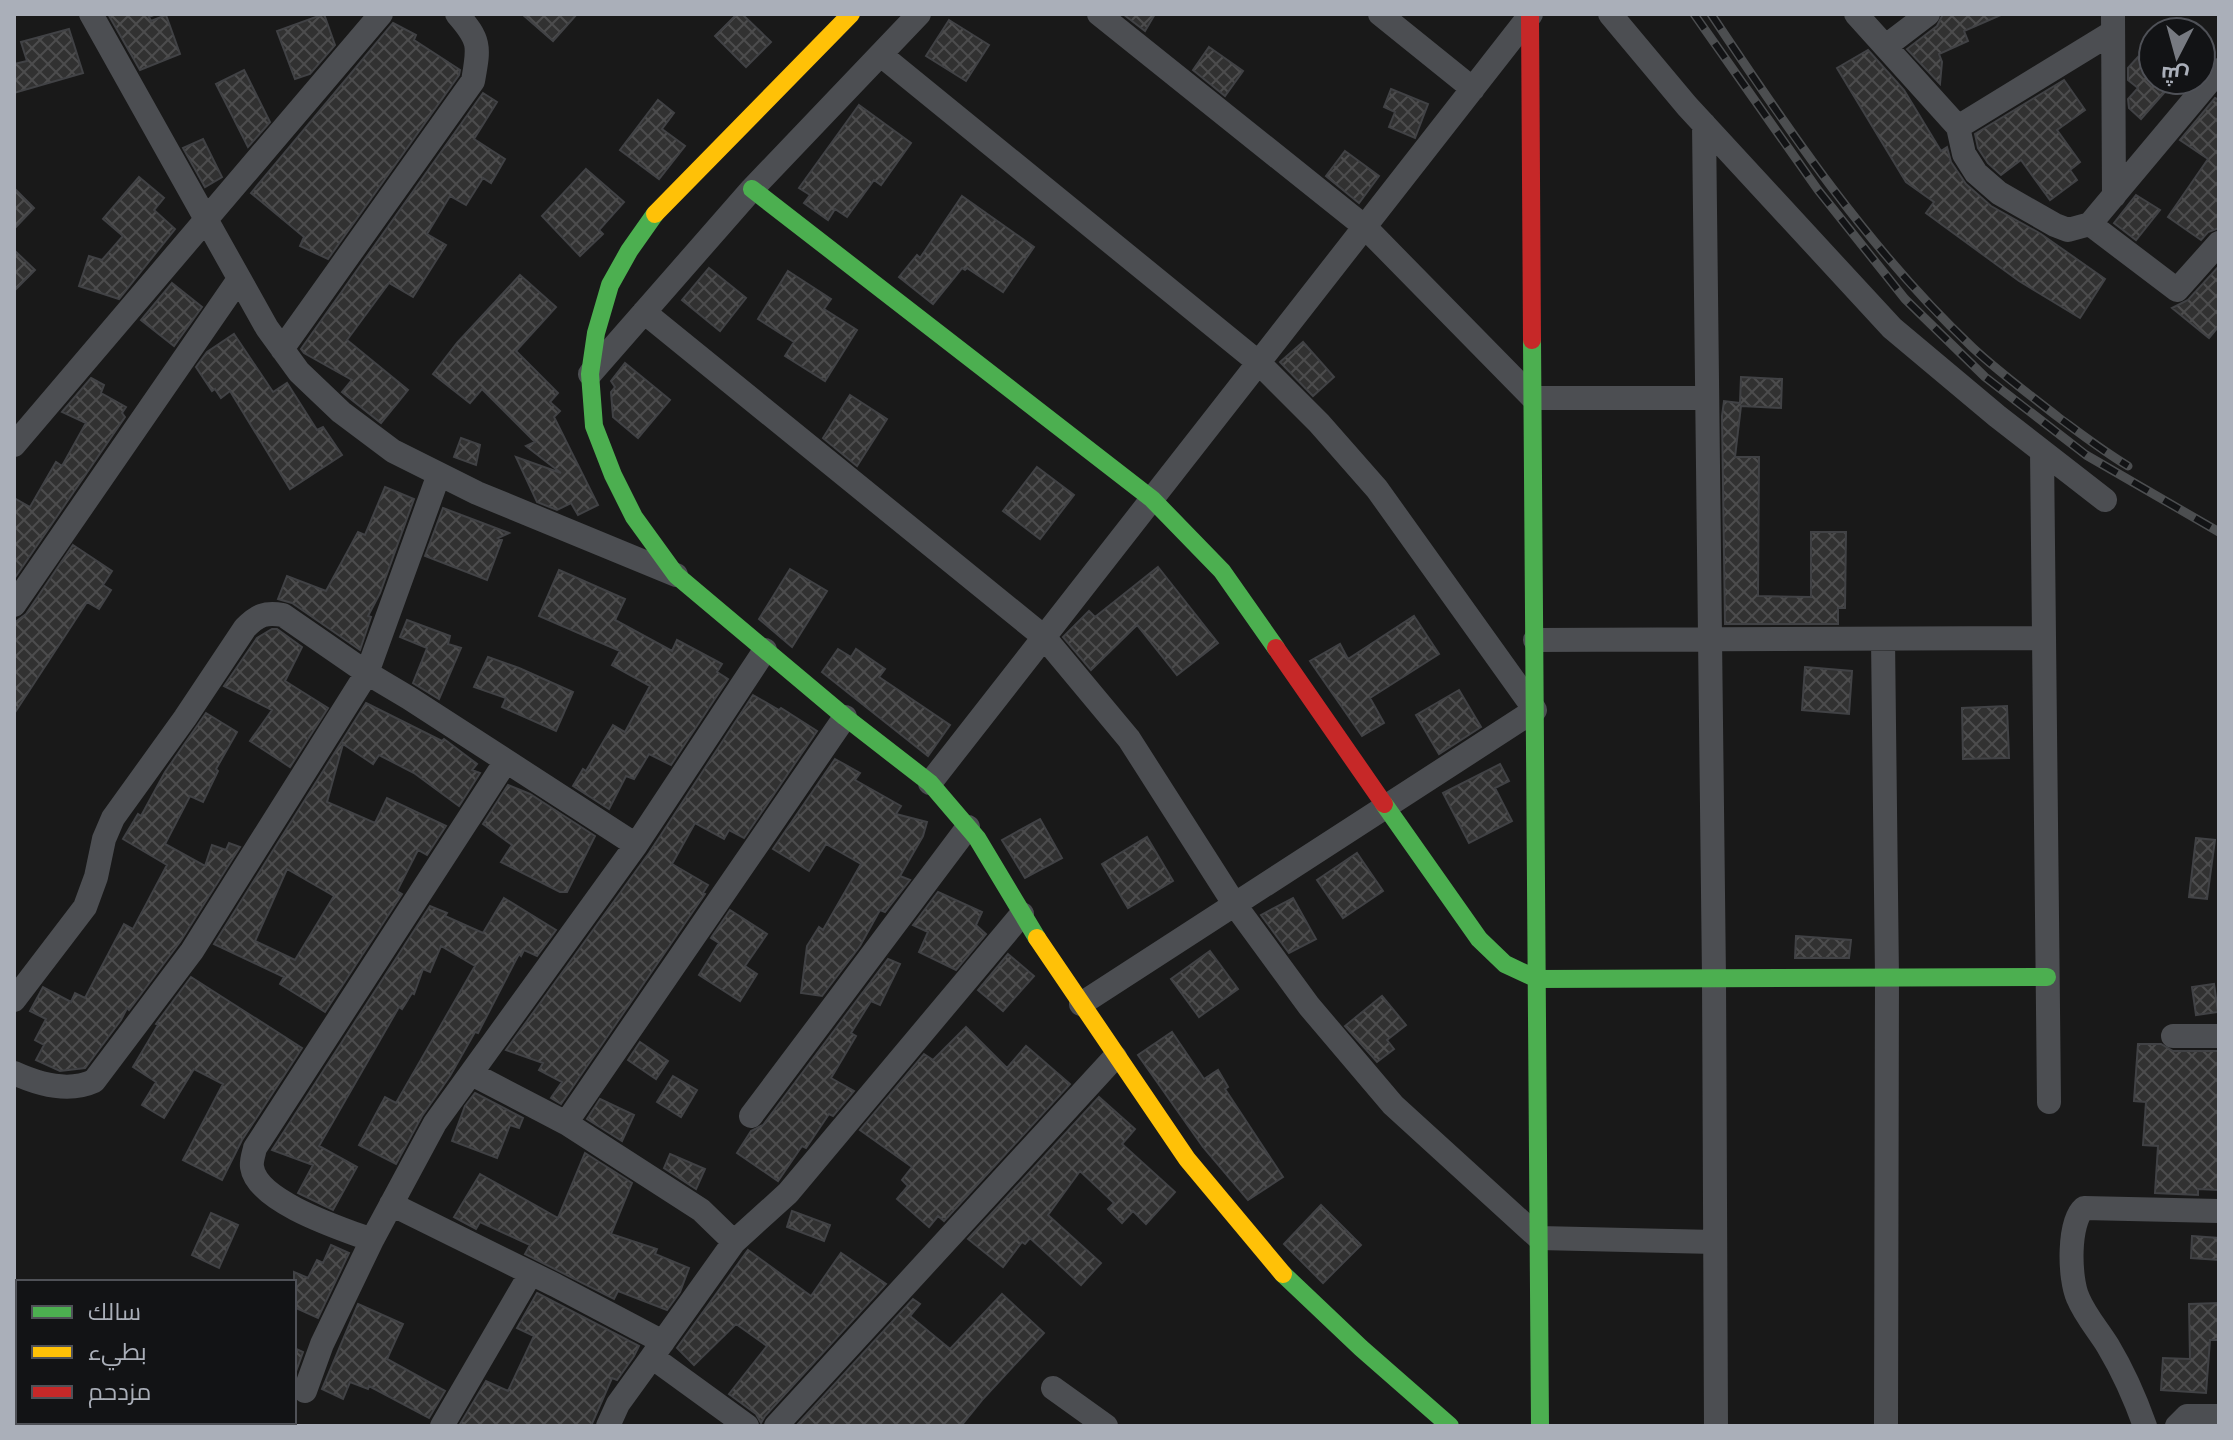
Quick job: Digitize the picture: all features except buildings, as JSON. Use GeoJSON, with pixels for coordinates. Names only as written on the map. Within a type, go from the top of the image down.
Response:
{"type":"FeatureCollection","features":[{"type":"Feature","properties":{"kind":"street"},"geometry":{"type":"LineString","coordinates":[[91,14],[239,279],[299,372],[341,412],[393,451],[439,474],[676,575]]}},
{"type":"Feature","properties":{"kind":"street"},"geometry":{"type":"LineString","coordinates":[[14,445],[381,14]]}},
{"type":"Feature","properties":{"kind":"street"},"geometry":{"type":"LineString","coordinates":[[282,349],[473,81],[478,54],[474,34],[457,14]]}},
{"type":"Feature","properties":{"kind":"street"},"geometry":{"type":"LineString","coordinates":[[851,14],[661,206],[629,251],[610,285],[596,333],[590,374],[594,426],[613,475],[634,517],[676,575],[845,717],[930,783],[968,827],[1115,1057],[1187,1159],[1283,1274],[1450,1426]]}},
{"type":"Feature","properties":{"kind":"street"},"geometry":{"type":"LineString","coordinates":[[590,374],[752,189],[919,14]]}},
{"type":"Feature","properties":{"kind":"street"},"geometry":{"type":"LineString","coordinates":[[1099,14],[1365,227],[1533,398],[1707,398]]}},
{"type":"Feature","properties":{"kind":"street"},"geometry":{"type":"LineString","coordinates":[[1380,14],[1473,89]]}},
{"type":"Feature","properties":{"kind":"street"},"geometry":{"type":"LineString","coordinates":[[1610,14],[1704,124],[1892,328],[2105,500]]}},
{"type":"Feature","properties":{"kind":"street"},"geometry":{"type":"LineString","coordinates":[[1856,14],[1958,127],[1964,154],[1976,173],[1999,193],[2068,230],[2090,224],[2219,70]]}},
{"type":"Feature","properties":{"kind":"street"},"geometry":{"type":"LineString","coordinates":[[1886,46],[1928,14]]}},
{"type":"Feature","properties":{"kind":"street"},"geometry":{"type":"LineString","coordinates":[[930,783],[1531,15]]}},
{"type":"Feature","properties":{"kind":"street"},"geometry":{"type":"LineString","coordinates":[[1531,15],[1540,1426]]}},
{"type":"Feature","properties":{"kind":"street"},"geometry":{"type":"LineString","coordinates":[[1958,127],[2113,23]]}},
{"type":"Feature","properties":{"kind":"street"},"geometry":{"type":"LineString","coordinates":[[2113,23],[2114,196]]}},
{"type":"Feature","properties":{"kind":"street"},"geometry":{"type":"LineString","coordinates":[[881,55],[1259,363],[1319,423],[1377,489],[1535,710]]}},
{"type":"Feature","properties":{"kind":"street"},"geometry":{"type":"LineString","coordinates":[[1704,124],[1716,1426]]}},
{"type":"Feature","properties":{"kind":"street"},"geometry":{"type":"LineString","coordinates":[[752,189],[1152,499],[1222,571],[1479,939],[1515,973],[1537,979],[2047,977]]}},
{"type":"Feature","properties":{"kind":"street"},"geometry":{"type":"LineString","coordinates":[[2090,224],[2177,290],[2219,243]]}},
{"type":"Feature","properties":{"kind":"street"},"geometry":{"type":"LineString","coordinates":[[14,605],[239,279]]}},
{"type":"Feature","properties":{"kind":"street"},"geometry":{"type":"LineString","coordinates":[[644,312],[1044,637],[1129,739],[1235,905],[1309,1006],[1393,1105],[1539,1238],[1715,1242]]}},
{"type":"Feature","properties":{"kind":"street"},"geometry":{"type":"LineString","coordinates":[[2042,451],[2049,1102]]}},
{"type":"Feature","properties":{"kind":"street"},"geometry":{"type":"LineString","coordinates":[[14,1073],[35,1083],[65,1086],[81,1087],[94,1081],[192,951],[367,673],[439,474]]}},
{"type":"Feature","properties":{"kind":"street"},"geometry":{"type":"LineString","coordinates":[[14,1000],[85,907],[96,877],[104,839],[118,810],[245,628],[256,617],[267,612],[283,615],[367,673],[636,845]]}},
{"type":"Feature","properties":{"kind":"street"},"geometry":{"type":"LineString","coordinates":[[1535,640],[2044,638]]}},
{"type":"Feature","properties":{"kind":"street"},"geometry":{"type":"LineString","coordinates":[[1883,639],[1887,977],[1886,1426]]}},
{"type":"Feature","properties":{"kind":"street"},"geometry":{"type":"LineString","coordinates":[[305,1391],[322,1344],[372,1240],[435,1123],[636,845],[765,650]]}},
{"type":"Feature","properties":{"kind":"street"},"geometry":{"type":"LineString","coordinates":[[1081,1004],[1535,710]]}},
{"type":"Feature","properties":{"kind":"street"},"geometry":{"type":"LineString","coordinates":[[566,1123],[845,717]]}},
{"type":"Feature","properties":{"kind":"street"},"geometry":{"type":"LineString","coordinates":[[372,1240],[313,1219],[261,1186],[252,1167],[255,1148],[506,761]]}},
{"type":"Feature","properties":{"kind":"street"},"geometry":{"type":"LineString","coordinates":[[751,1116],[968,827]]}},
{"type":"Feature","properties":{"kind":"street"},"geometry":{"type":"LineString","coordinates":[[608,1426],[618,1404],[734,1242],[788,1193],[1022,914]]}},
{"type":"Feature","properties":{"kind":"street"},"geometry":{"type":"LineString","coordinates":[[2173,1036],[2219,1036]]}},
{"type":"Feature","properties":{"kind":"street"},"geometry":{"type":"LineString","coordinates":[[776,1426],[1115,1057]]}},
{"type":"Feature","properties":{"kind":"street"},"geometry":{"type":"LineString","coordinates":[[472,1074],[566,1123],[701,1210],[734,1242]]}},
{"type":"Feature","properties":{"kind":"street"},"geometry":{"type":"LineString","coordinates":[[391,1204],[531,1273],[657,1350],[747,1426]]}},
{"type":"Feature","properties":{"kind":"street"},"geometry":{"type":"LineString","coordinates":[[2145,1426],[2110,1349],[2078,1300],[2071,1276],[2076,1217],[2084,1208],[2219,1211]]}},
{"type":"Feature","properties":{"kind":"street"},"geometry":{"type":"LineString","coordinates":[[442,1426],[531,1273]]}},
{"type":"Feature","properties":{"kind":"street"},"geometry":{"type":"LineString","coordinates":[[1053,1388],[1106,1426]]}},
{"type":"Feature","properties":{"kind":"street"},"geometry":{"type":"LineString","coordinates":[[2177,1426],[2187,1416],[2219,1416]]}},
{"type":"Feature","properties":{"kind":"railway"},"geometry":{"type":"LineString","coordinates":[[1694,14],[1818,190],[1905,299],[1985,377],[2086,455],[2219,532]]}},
{"type":"Feature","properties":{"kind":"railway"},"geometry":{"type":"LineString","coordinates":[[1711,14],[1770,102],[1865,231],[1935,311],[2004,375],[2128,466]]}},
{"type":"Feature","properties":{"kind":"traffic: fast"},"geometry":{"type":"LineString","coordinates":[[752,189],[1152,499],[1222,571],[1276,648]]}},
{"type":"Feature","properties":{"kind":"traffic: fast"},"geometry":{"type":"LineString","coordinates":[[655,214],[610,285],[596,333],[590,374],[594,426],[634,517],[676,575],[845,717],[930,783],[977,838],[1037,938]]}},
{"type":"Feature","properties":{"kind":"traffic: fast"},"geometry":{"type":"LineString","coordinates":[[1532,340],[1540,1426]]}},
{"type":"Feature","properties":{"kind":"traffic: fast"},"geometry":{"type":"LineString","coordinates":[[1384,804],[1479,939],[1505,964],[1537,979],[2047,977]]}},
{"type":"Feature","properties":{"kind":"traffic: fast"},"geometry":{"type":"LineString","coordinates":[[1283,1274],[1450,1426]]}},
{"type":"Feature","properties":{"kind":"traffic: slow"},"geometry":{"type":"LineString","coordinates":[[655,214],[851,14]]}},
{"type":"Feature","properties":{"kind":"traffic: slow"},"geometry":{"type":"LineString","coordinates":[[1037,938],[1187,1159],[1283,1274]]}},
{"type":"Feature","properties":{"kind":"traffic: jam"},"geometry":{"type":"LineString","coordinates":[[1530,16],[1532,340]]}},
{"type":"Feature","properties":{"kind":"traffic: jam"},"geometry":{"type":"LineString","coordinates":[[1276,648],[1384,804]]}}]}
